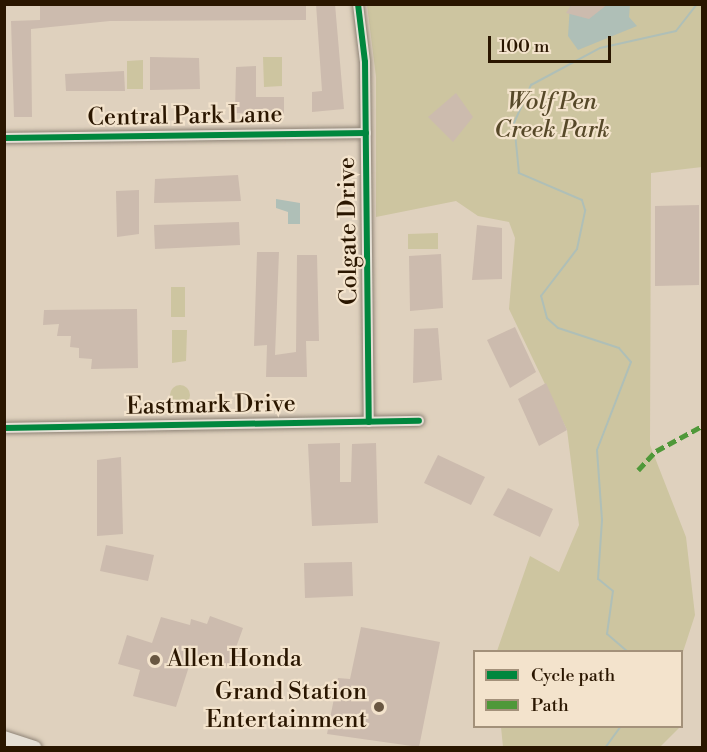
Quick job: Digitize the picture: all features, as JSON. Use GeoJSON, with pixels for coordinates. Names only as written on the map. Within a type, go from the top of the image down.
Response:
{"type":"FeatureCollection","features":[{"type":"Feature","properties":{"kind":"main road"},"geometry":{"type":"LineString","coordinates":[[4,738],[34,747]]}},
{"type":"Feature","properties":{"kind":"street","name":"Colgate Drive"},"geometry":{"type":"LineString","coordinates":[[358,4],[366,133],[369,422]]}},
{"type":"Feature","properties":{"kind":"street","name":"Central Park Lane"},"geometry":{"type":"LineString","coordinates":[[4,138],[366,133]]}},
{"type":"Feature","properties":{"kind":"street","name":"Eastmark Drive"},"geometry":{"type":"LineString","coordinates":[[4,428],[419,420]]}},
{"type":"Feature","properties":{"kind":"green space","name":"Wolf Pen Creek Park"},"geometry":{"type":"Polygon","coordinates":[[[367,5],[702,5],[702,167],[651,173],[650,445],[686,537],[695,615],[683,652],[683,650],[497,650],[530,556],[559,572],[579,525],[567,430],[509,309],[515,238],[509,222],[478,216],[456,201],[376,217],[376,77],[367,5]]]}},
{"type":"Feature","properties":{"kind":"green space"},"geometry":{"type":"Polygon","coordinates":[[[263,57],[282,57],[282,86],[264,87],[263,57]]]}},
{"type":"Feature","properties":{"kind":"green space"},"geometry":{"type":"Polygon","coordinates":[[[143,60],[143,89],[127,89],[127,61],[143,60]]]}},
{"type":"Feature","properties":{"kind":"green space"},"geometry":{"type":"Polygon","coordinates":[[[438,233],[438,249],[408,249],[408,234],[438,233]]]}},
{"type":"Feature","properties":{"kind":"green space"},"geometry":{"type":"Polygon","coordinates":[[[171,287],[185,287],[185,317],[171,317],[171,287]]]}},
{"type":"Feature","properties":{"kind":"green space"},"geometry":{"type":"Polygon","coordinates":[[[172,330],[187,330],[186,361],[172,363],[172,330]]]}},
{"type":"Feature","properties":{"kind":"green space"},"geometry":{"type":"Polygon","coordinates":[[[176,385],[184,385],[190,391],[190,399],[184,405],[176,405],[170,399],[170,391],[176,385]]]}},
{"type":"Feature","properties":{"kind":"green space"},"geometry":{"type":"Polygon","coordinates":[[[501,728],[679,728],[659,748],[503,747],[501,728]]]}},
{"type":"Feature","properties":{"kind":"shaded area"},"geometry":{"type":"Polygon","coordinates":[[[570,5],[630,5],[629,17],[637,26],[578,50],[568,36],[570,5]]]}},
{"type":"Feature","properties":{"kind":"shaded area"},"geometry":{"type":"Polygon","coordinates":[[[276,199],[300,203],[300,224],[288,224],[288,212],[276,208],[276,199]]]}},
{"type":"Feature","properties":{"kind":"building"},"geometry":{"type":"Polygon","coordinates":[[[306,4],[306,20],[110,21],[31,29],[32,117],[14,117],[11,21],[40,20],[40,5],[306,4]]]}},
{"type":"Feature","properties":{"kind":"building"},"geometry":{"type":"Polygon","coordinates":[[[316,4],[335,4],[344,109],[312,112],[312,92],[322,91],[316,4]]]}},
{"type":"Feature","properties":{"kind":"building"},"geometry":{"type":"Polygon","coordinates":[[[572,4],[608,4],[589,19],[566,13],[572,4]]]}},
{"type":"Feature","properties":{"kind":"building"},"geometry":{"type":"Polygon","coordinates":[[[150,57],[199,58],[200,89],[150,90],[150,57]]]}},
{"type":"Feature","properties":{"kind":"building"},"geometry":{"type":"Polygon","coordinates":[[[256,66],[256,97],[284,97],[284,114],[235,113],[236,67],[256,66]]]}},
{"type":"Feature","properties":{"kind":"building"},"geometry":{"type":"Polygon","coordinates":[[[124,71],[125,91],[66,91],[65,74],[124,71]]]}},
{"type":"Feature","properties":{"kind":"building"},"geometry":{"type":"Polygon","coordinates":[[[456,93],[473,117],[453,142],[428,117],[456,93]]]}},
{"type":"Feature","properties":{"kind":"building"},"geometry":{"type":"Polygon","coordinates":[[[238,175],[241,201],[154,203],[155,179],[238,175]]]}},
{"type":"Feature","properties":{"kind":"building"},"geometry":{"type":"Polygon","coordinates":[[[139,190],[139,234],[117,237],[116,191],[139,190]]]}},
{"type":"Feature","properties":{"kind":"building"},"geometry":{"type":"Polygon","coordinates":[[[699,205],[699,285],[655,286],[655,206],[699,205]]]}},
{"type":"Feature","properties":{"kind":"building"},"geometry":{"type":"Polygon","coordinates":[[[239,222],[240,245],[155,249],[154,225],[239,222]]]}},
{"type":"Feature","properties":{"kind":"building"},"geometry":{"type":"Polygon","coordinates":[[[477,225],[502,228],[502,279],[472,280],[477,225]]]}},
{"type":"Feature","properties":{"kind":"building"},"geometry":{"type":"Polygon","coordinates":[[[257,252],[279,252],[275,355],[296,352],[297,255],[317,255],[319,341],[306,341],[307,377],[266,377],[267,345],[254,346],[257,252]]]}},
{"type":"Feature","properties":{"kind":"building"},"geometry":{"type":"Polygon","coordinates":[[[441,254],[443,308],[410,311],[409,256],[441,254]]]}},
{"type":"Feature","properties":{"kind":"building"},"geometry":{"type":"Polygon","coordinates":[[[137,309],[138,368],[91,369],[92,359],[79,358],[79,348],[70,347],[71,336],[57,336],[59,324],[43,325],[44,310],[137,309]]]}},
{"type":"Feature","properties":{"kind":"building"},"geometry":{"type":"Polygon","coordinates":[[[515,327],[536,372],[510,388],[487,340],[515,327]]]}},
{"type":"Feature","properties":{"kind":"building"},"geometry":{"type":"Polygon","coordinates":[[[438,328],[442,380],[413,383],[414,329],[438,328]]]}},
{"type":"Feature","properties":{"kind":"building"},"geometry":{"type":"Polygon","coordinates":[[[546,383],[567,430],[539,446],[518,399],[546,383]]]}},
{"type":"Feature","properties":{"kind":"building"},"geometry":{"type":"Polygon","coordinates":[[[340,443],[340,482],[351,482],[352,444],[376,443],[378,523],[312,526],[308,444],[340,443]]]}},
{"type":"Feature","properties":{"kind":"building"},"geometry":{"type":"Polygon","coordinates":[[[438,455],[485,477],[471,505],[424,483],[438,455]]]}},
{"type":"Feature","properties":{"kind":"building"},"geometry":{"type":"Polygon","coordinates":[[[121,457],[123,534],[97,536],[97,460],[121,457]]]}},
{"type":"Feature","properties":{"kind":"building"},"geometry":{"type":"Polygon","coordinates":[[[508,488],[553,509],[540,537],[493,515],[508,488]]]}},
{"type":"Feature","properties":{"kind":"building"},"geometry":{"type":"Polygon","coordinates":[[[106,545],[154,555],[148,581],[100,571],[106,545]]]}},
{"type":"Feature","properties":{"kind":"building"},"geometry":{"type":"Polygon","coordinates":[[[352,562],[353,596],[305,598],[304,563],[352,562]]]}},
{"type":"Feature","properties":{"kind":"building","name":"Allen Honda"},"geometry":{"type":"Polygon","coordinates":[[[210,616],[243,628],[229,667],[192,657],[176,707],[133,696],[140,670],[118,664],[127,635],[152,643],[161,617],[190,625],[191,619],[207,624],[210,616]]]}},
{"type":"Feature","properties":{"kind":"building","name":"Grand Station Entertainment"},"geometry":{"type":"Polygon","coordinates":[[[361,627],[440,642],[419,747],[327,734],[338,678],[350,679],[361,627]]]}},
{"type":"Feature","properties":{"kind":"waterway"},"geometry":{"type":"LineString","coordinates":[[626,650],[607,634],[613,591],[598,579],[602,520],[597,450],[631,362],[619,348],[558,328],[547,318],[541,296],[577,249],[585,210],[582,200],[519,173],[514,123],[531,85],[600,48],[676,31],[697,4]]}},
{"type":"Feature","properties":{"kind":"waterway"},"geometry":{"type":"LineString","coordinates":[[605,748],[620,728]]}},
{"type":"Feature","properties":{"kind":"marked path"},"geometry":{"type":"LineString","coordinates":[[638,470],[656,451],[702,426]]}},
{"type":"Feature","properties":{"kind":"cycle path"},"geometry":{"type":"LineString","coordinates":[[358,4],[365,62],[369,422]]}},
{"type":"Feature","properties":{"kind":"cycle path"},"geometry":{"type":"LineString","coordinates":[[4,138],[366,133]]}},
{"type":"Feature","properties":{"kind":"cycle path"},"geometry":{"type":"LineString","coordinates":[[4,428],[419,421]]}},
{"type":"Feature","properties":{"kind":"place","name":"Allen Honda"},"geometry":{"type":"Point","coordinates":[155,660]}},
{"type":"Feature","properties":{"kind":"place","name":"Grand Station Entertainment"},"geometry":{"type":"Point","coordinates":[379,707]}}]}
